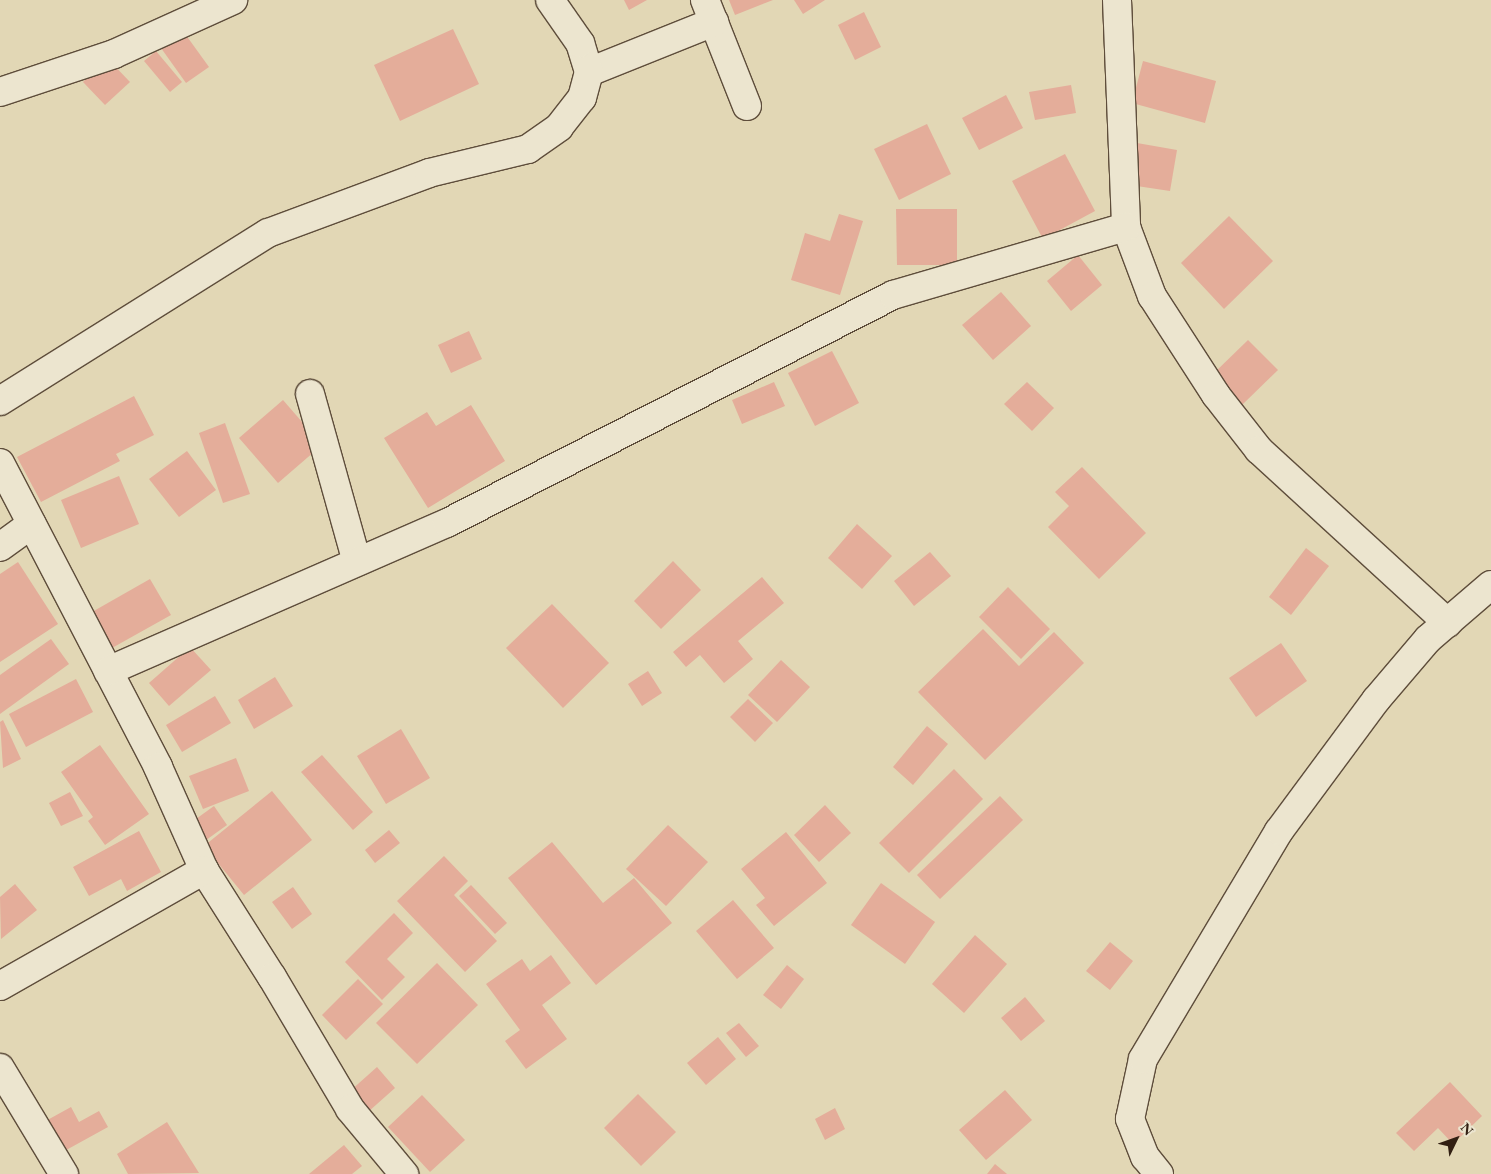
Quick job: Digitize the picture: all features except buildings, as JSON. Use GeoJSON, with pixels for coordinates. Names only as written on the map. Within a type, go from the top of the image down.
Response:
{"type":"FeatureCollection","features":[{"type":"Feature","properties":{"kind":"street"},"geometry":{"type":"LineString","coordinates":[[0,92],[114,54],[233,0]]}},
{"type":"Feature","properties":{"kind":"street"},"geometry":{"type":"LineString","coordinates":[[0,401],[268,233],[429,173],[528,148],[565,120],[582,98],[589,72],[580,43],[550,0]]}},
{"type":"Feature","properties":{"kind":"street"},"geometry":{"type":"LineString","coordinates":[[1117,0],[1126,226],[1152,296],[1216,395],[1260,450],[1448,623]]}},
{"type":"Feature","properties":{"kind":"street"},"geometry":{"type":"LineString","coordinates":[[589,72],[709,11],[747,106]]}},
{"type":"Feature","properties":{"kind":"street"},"geometry":{"type":"LineString","coordinates":[[108,671],[447,523],[894,295],[1126,226]]}},
{"type":"Feature","properties":{"kind":"street"},"geometry":{"type":"LineString","coordinates":[[310,394],[357,562]]}},
{"type":"Feature","properties":{"kind":"street"},"geometry":{"type":"LineString","coordinates":[[0,463],[158,767],[204,870],[272,977],[350,1110],[404,1174]]}},
{"type":"Feature","properties":{"kind":"street"},"geometry":{"type":"LineString","coordinates":[[0,547],[32,524]]}},
{"type":"Feature","properties":{"kind":"street"},"geometry":{"type":"LineString","coordinates":[[1159,1174],[1146,1157],[1130,1119],[1143,1059],[1279,831],[1376,700],[1428,639],[1491,585]]}},
{"type":"Feature","properties":{"kind":"street"},"geometry":{"type":"LineString","coordinates":[[0,986],[204,870]]}},
{"type":"Feature","properties":{"kind":"street"},"geometry":{"type":"LineString","coordinates":[[0,1068],[64,1174]]}}]}
